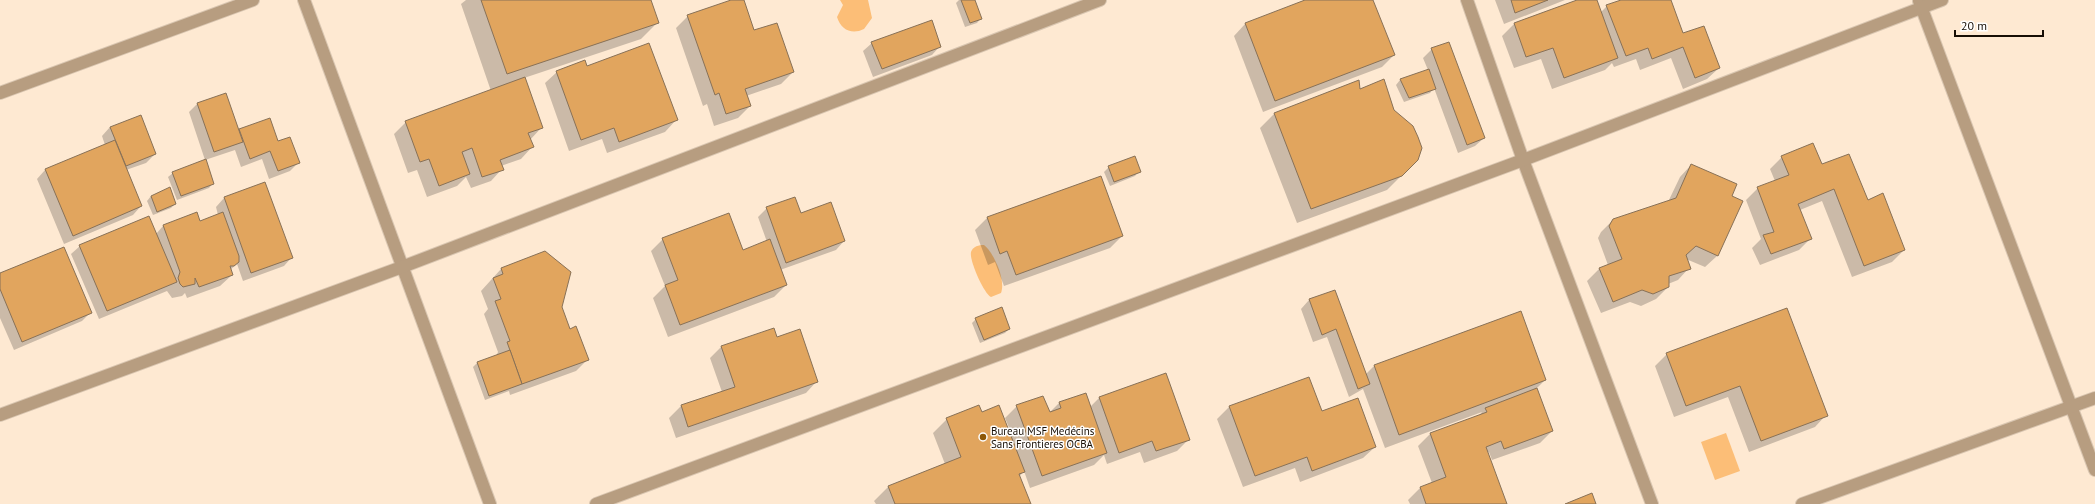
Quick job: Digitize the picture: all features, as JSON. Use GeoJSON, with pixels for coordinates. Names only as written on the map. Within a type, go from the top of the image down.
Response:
{"type":"FeatureCollection","features":[{"type":"Feature","properties":{"kind":"street"},"geometry":{"type":"LineString","coordinates":[[0,93],[253,0]]}},
{"type":"Feature","properties":{"kind":"street"},"geometry":{"type":"LineString","coordinates":[[304,0],[490,504]]}},
{"type":"Feature","properties":{"kind":"street"},"geometry":{"type":"LineString","coordinates":[[0,415],[402,267],[1100,0]]}},
{"type":"Feature","properties":{"kind":"street"},"geometry":{"type":"LineString","coordinates":[[1467,0],[1523,160],[1652,504]]}},
{"type":"Feature","properties":{"kind":"street"},"geometry":{"type":"LineString","coordinates":[[596,504],[1523,160],[1920,4],[1942,0]]}},
{"type":"Feature","properties":{"kind":"street"},"geometry":{"type":"LineString","coordinates":[[1920,4],[2095,470]]}},
{"type":"Feature","properties":{"kind":"street"},"geometry":{"type":"LineString","coordinates":[[1802,504],[2095,398]]}},
{"type":"Feature","properties":{"kind":"shaded area"},"geometry":{"type":"Polygon","coordinates":[[[840,0],[868,0],[872,18],[864,29],[860,31],[851,31],[841,25],[837,17],[843,5],[840,0]]]}},
{"type":"Feature","properties":{"kind":"shaded area"},"geometry":{"type":"Polygon","coordinates":[[[984,245],[995,260],[1002,281],[1001,293],[991,297],[981,284],[971,256],[973,248],[984,245]]]}},
{"type":"Feature","properties":{"kind":"shaded area"},"geometry":{"type":"Polygon","coordinates":[[[1726,433],[1740,471],[1715,480],[1701,442],[1726,433]]]}},
{"type":"Feature","properties":{"kind":"building"},"geometry":{"type":"Polygon","coordinates":[[[481,0],[651,0],[659,23],[507,74],[481,0]]]}},
{"type":"Feature","properties":{"kind":"building"},"geometry":{"type":"Polygon","coordinates":[[[731,0],[744,0],[754,30],[777,23],[794,72],[745,89],[751,106],[726,114],[719,93],[715,95],[687,15],[731,0]]]}},
{"type":"Feature","properties":{"kind":"building"},"geometry":{"type":"Polygon","coordinates":[[[961,0],[975,0],[982,19],[970,23],[961,0]]]}},
{"type":"Feature","properties":{"kind":"building"},"geometry":{"type":"Polygon","coordinates":[[[1305,0],[1373,0],[1395,55],[1275,101],[1245,23],[1305,0]]]}},
{"type":"Feature","properties":{"kind":"building"},"geometry":{"type":"Polygon","coordinates":[[[1511,0],[1548,0],[1515,13],[1511,0]]]}},
{"type":"Feature","properties":{"kind":"building"},"geometry":{"type":"Polygon","coordinates":[[[1577,0],[1597,0],[1618,58],[1564,78],[1553,48],[1526,57],[1514,23],[1577,0]]]}},
{"type":"Feature","properties":{"kind":"building"},"geometry":{"type":"Polygon","coordinates":[[[1621,0],[1671,0],[1683,33],[1704,26],[1720,68],[1695,78],[1683,47],[1652,59],[1648,48],[1626,56],[1606,5],[1621,0]]]}},
{"type":"Feature","properties":{"kind":"building"},"geometry":{"type":"Polygon","coordinates":[[[932,20],[941,47],[882,69],[871,42],[932,20]]]}},
{"type":"Feature","properties":{"kind":"building"},"geometry":{"type":"Polygon","coordinates":[[[1449,42],[1485,138],[1467,145],[1431,48],[1449,42]]]}},
{"type":"Feature","properties":{"kind":"building"},"geometry":{"type":"Polygon","coordinates":[[[649,43],[678,120],[619,142],[614,128],[581,140],[556,71],[585,60],[587,66],[649,43]]]}},
{"type":"Feature","properties":{"kind":"building"},"geometry":{"type":"Polygon","coordinates":[[[1429,69],[1436,89],[1409,98],[1400,79],[1429,69]]]}},
{"type":"Feature","properties":{"kind":"building"},"geometry":{"type":"Polygon","coordinates":[[[525,77],[543,128],[528,133],[534,147],[500,160],[504,170],[482,177],[472,148],[462,152],[470,174],[439,186],[429,159],[420,162],[405,121],[525,77]]]}},
{"type":"Feature","properties":{"kind":"building"},"geometry":{"type":"Polygon","coordinates":[[[1384,79],[1394,110],[1413,126],[1418,137],[1422,148],[1418,160],[1402,176],[1311,209],[1274,113],[1359,80],[1360,89],[1384,79]]]}},
{"type":"Feature","properties":{"kind":"building"},"geometry":{"type":"Polygon","coordinates":[[[226,93],[243,142],[214,152],[197,103],[226,93]]]}},
{"type":"Feature","properties":{"kind":"building"},"geometry":{"type":"Polygon","coordinates":[[[141,115],[156,154],[126,166],[110,127],[141,115]]]}},
{"type":"Feature","properties":{"kind":"building"},"geometry":{"type":"Polygon","coordinates":[[[270,118],[278,141],[290,137],[300,163],[278,171],[270,151],[250,159],[239,129],[270,118]]]}},
{"type":"Feature","properties":{"kind":"building"},"geometry":{"type":"Polygon","coordinates":[[[115,140],[142,206],[73,236],[45,169],[115,140]]]}},
{"type":"Feature","properties":{"kind":"building"},"geometry":{"type":"Polygon","coordinates":[[[1813,143],[1822,164],[1849,154],[1868,200],[1883,193],[1905,250],[1864,266],[1834,189],[1798,204],[1812,239],[1771,254],[1763,235],[1774,232],[1757,187],[1789,175],[1781,156],[1813,143]]]}},
{"type":"Feature","properties":{"kind":"building"},"geometry":{"type":"Polygon","coordinates":[[[1135,156],[1141,172],[1114,182],[1108,166],[1135,156]]]}},
{"type":"Feature","properties":{"kind":"building"},"geometry":{"type":"Polygon","coordinates":[[[206,159],[214,184],[181,196],[172,172],[206,159]]]}},
{"type":"Feature","properties":{"kind":"building"},"geometry":{"type":"Polygon","coordinates":[[[1691,164],[1737,184],[1732,196],[1743,201],[1718,256],[1696,246],[1686,255],[1691,269],[1669,276],[1669,287],[1653,294],[1642,290],[1613,302],[1599,268],[1622,259],[1609,226],[1613,219],[1676,198],[1691,164]]]}},
{"type":"Feature","properties":{"kind":"building"},"geometry":{"type":"Polygon","coordinates":[[[1101,176],[1123,236],[1016,275],[1007,251],[1000,254],[987,217],[1101,176]]]}},
{"type":"Feature","properties":{"kind":"building"},"geometry":{"type":"Polygon","coordinates":[[[265,182],[293,258],[251,273],[224,197],[265,182]]]}},
{"type":"Feature","properties":{"kind":"building"},"geometry":{"type":"Polygon","coordinates":[[[170,187],[176,204],[157,212],[151,196],[170,187]]]}},
{"type":"Feature","properties":{"kind":"building"},"geometry":{"type":"Polygon","coordinates":[[[795,197],[801,213],[831,202],[845,241],[786,263],[766,207],[795,197]]]}},
{"type":"Feature","properties":{"kind":"building"},"geometry":{"type":"Polygon","coordinates":[[[197,212],[200,221],[223,212],[239,256],[239,262],[234,266],[230,266],[233,275],[199,287],[195,278],[195,284],[183,287],[178,278],[180,272],[163,225],[197,212]]]}},
{"type":"Feature","properties":{"kind":"building"},"geometry":{"type":"Polygon","coordinates":[[[729,213],[743,250],[770,239],[787,285],[680,325],[665,285],[678,280],[662,238],[729,213]]]}},
{"type":"Feature","properties":{"kind":"building"},"geometry":{"type":"Polygon","coordinates":[[[149,216],[177,282],[107,311],[79,245],[149,216]]]}},
{"type":"Feature","properties":{"kind":"building"},"geometry":{"type":"Polygon","coordinates":[[[64,247],[92,313],[22,342],[0,289],[0,273],[64,247]]]}},
{"type":"Feature","properties":{"kind":"building"},"geometry":{"type":"Polygon","coordinates":[[[545,251],[571,272],[562,307],[570,329],[576,326],[589,360],[522,384],[507,342],[510,341],[495,301],[501,299],[493,278],[503,274],[501,268],[545,251]]]}},
{"type":"Feature","properties":{"kind":"building"},"geometry":{"type":"Polygon","coordinates":[[[1335,290],[1370,384],[1358,389],[1336,329],[1322,335],[1309,299],[1335,290]]]}},
{"type":"Feature","properties":{"kind":"building"},"geometry":{"type":"Polygon","coordinates":[[[1002,307],[1010,329],[984,340],[975,318],[1002,307]]]}},
{"type":"Feature","properties":{"kind":"building"},"geometry":{"type":"Polygon","coordinates":[[[1787,308],[1828,416],[1761,441],[1740,386],[1686,406],[1666,353],[1787,308]]]}},
{"type":"Feature","properties":{"kind":"building"},"geometry":{"type":"Polygon","coordinates":[[[1521,311],[1546,380],[1399,435],[1374,365],[1521,311]]]}},
{"type":"Feature","properties":{"kind":"building"},"geometry":{"type":"Polygon","coordinates":[[[774,328],[777,337],[800,329],[818,382],[688,427],[681,405],[735,387],[721,346],[774,328]]]}},
{"type":"Feature","properties":{"kind":"building"},"geometry":{"type":"Polygon","coordinates":[[[510,350],[522,384],[489,396],[477,362],[510,350]]]}},
{"type":"Feature","properties":{"kind":"building"},"geometry":{"type":"Polygon","coordinates":[[[1166,373],[1190,440],[1156,451],[1152,441],[1119,453],[1099,397],[1166,373]]]}},
{"type":"Feature","properties":{"kind":"building"},"geometry":{"type":"Polygon","coordinates":[[[1309,377],[1322,411],[1358,398],[1376,447],[1312,471],[1307,457],[1255,476],[1229,406],[1309,377]]]}},
{"type":"Feature","properties":{"kind":"building"},"geometry":{"type":"Polygon","coordinates":[[[1537,388],[1553,431],[1504,449],[1501,441],[1486,447],[1507,504],[1426,504],[1420,487],[1446,477],[1430,433],[1487,412],[1485,408],[1537,388]]]}},
{"type":"Feature","properties":{"kind":"building"},"geometry":{"type":"Polygon","coordinates":[[[1086,393],[1107,453],[1042,476],[1016,405],[1043,396],[1050,412],[1061,408],[1059,402],[1086,393]]]}},
{"type":"Feature","properties":{"kind":"building","name":"Bureau MSF Medécins Sans Frontieres OCBA"},"geometry":{"type":"Polygon","coordinates":[[[979,405],[982,412],[999,405],[1025,472],[1019,474],[1031,504],[895,504],[888,486],[961,457],[946,418],[979,405]]]}},
{"type":"Feature","properties":{"kind":"building"},"geometry":{"type":"Polygon","coordinates":[[[1592,493],[1596,504],[1565,504],[1592,493]]]}},
{"type":"Feature","properties":{"kind":"place","name":"Bureau MSF Medécins Sans Frontieres OCBA"},"geometry":{"type":"Point","coordinates":[983,437]}}]}
